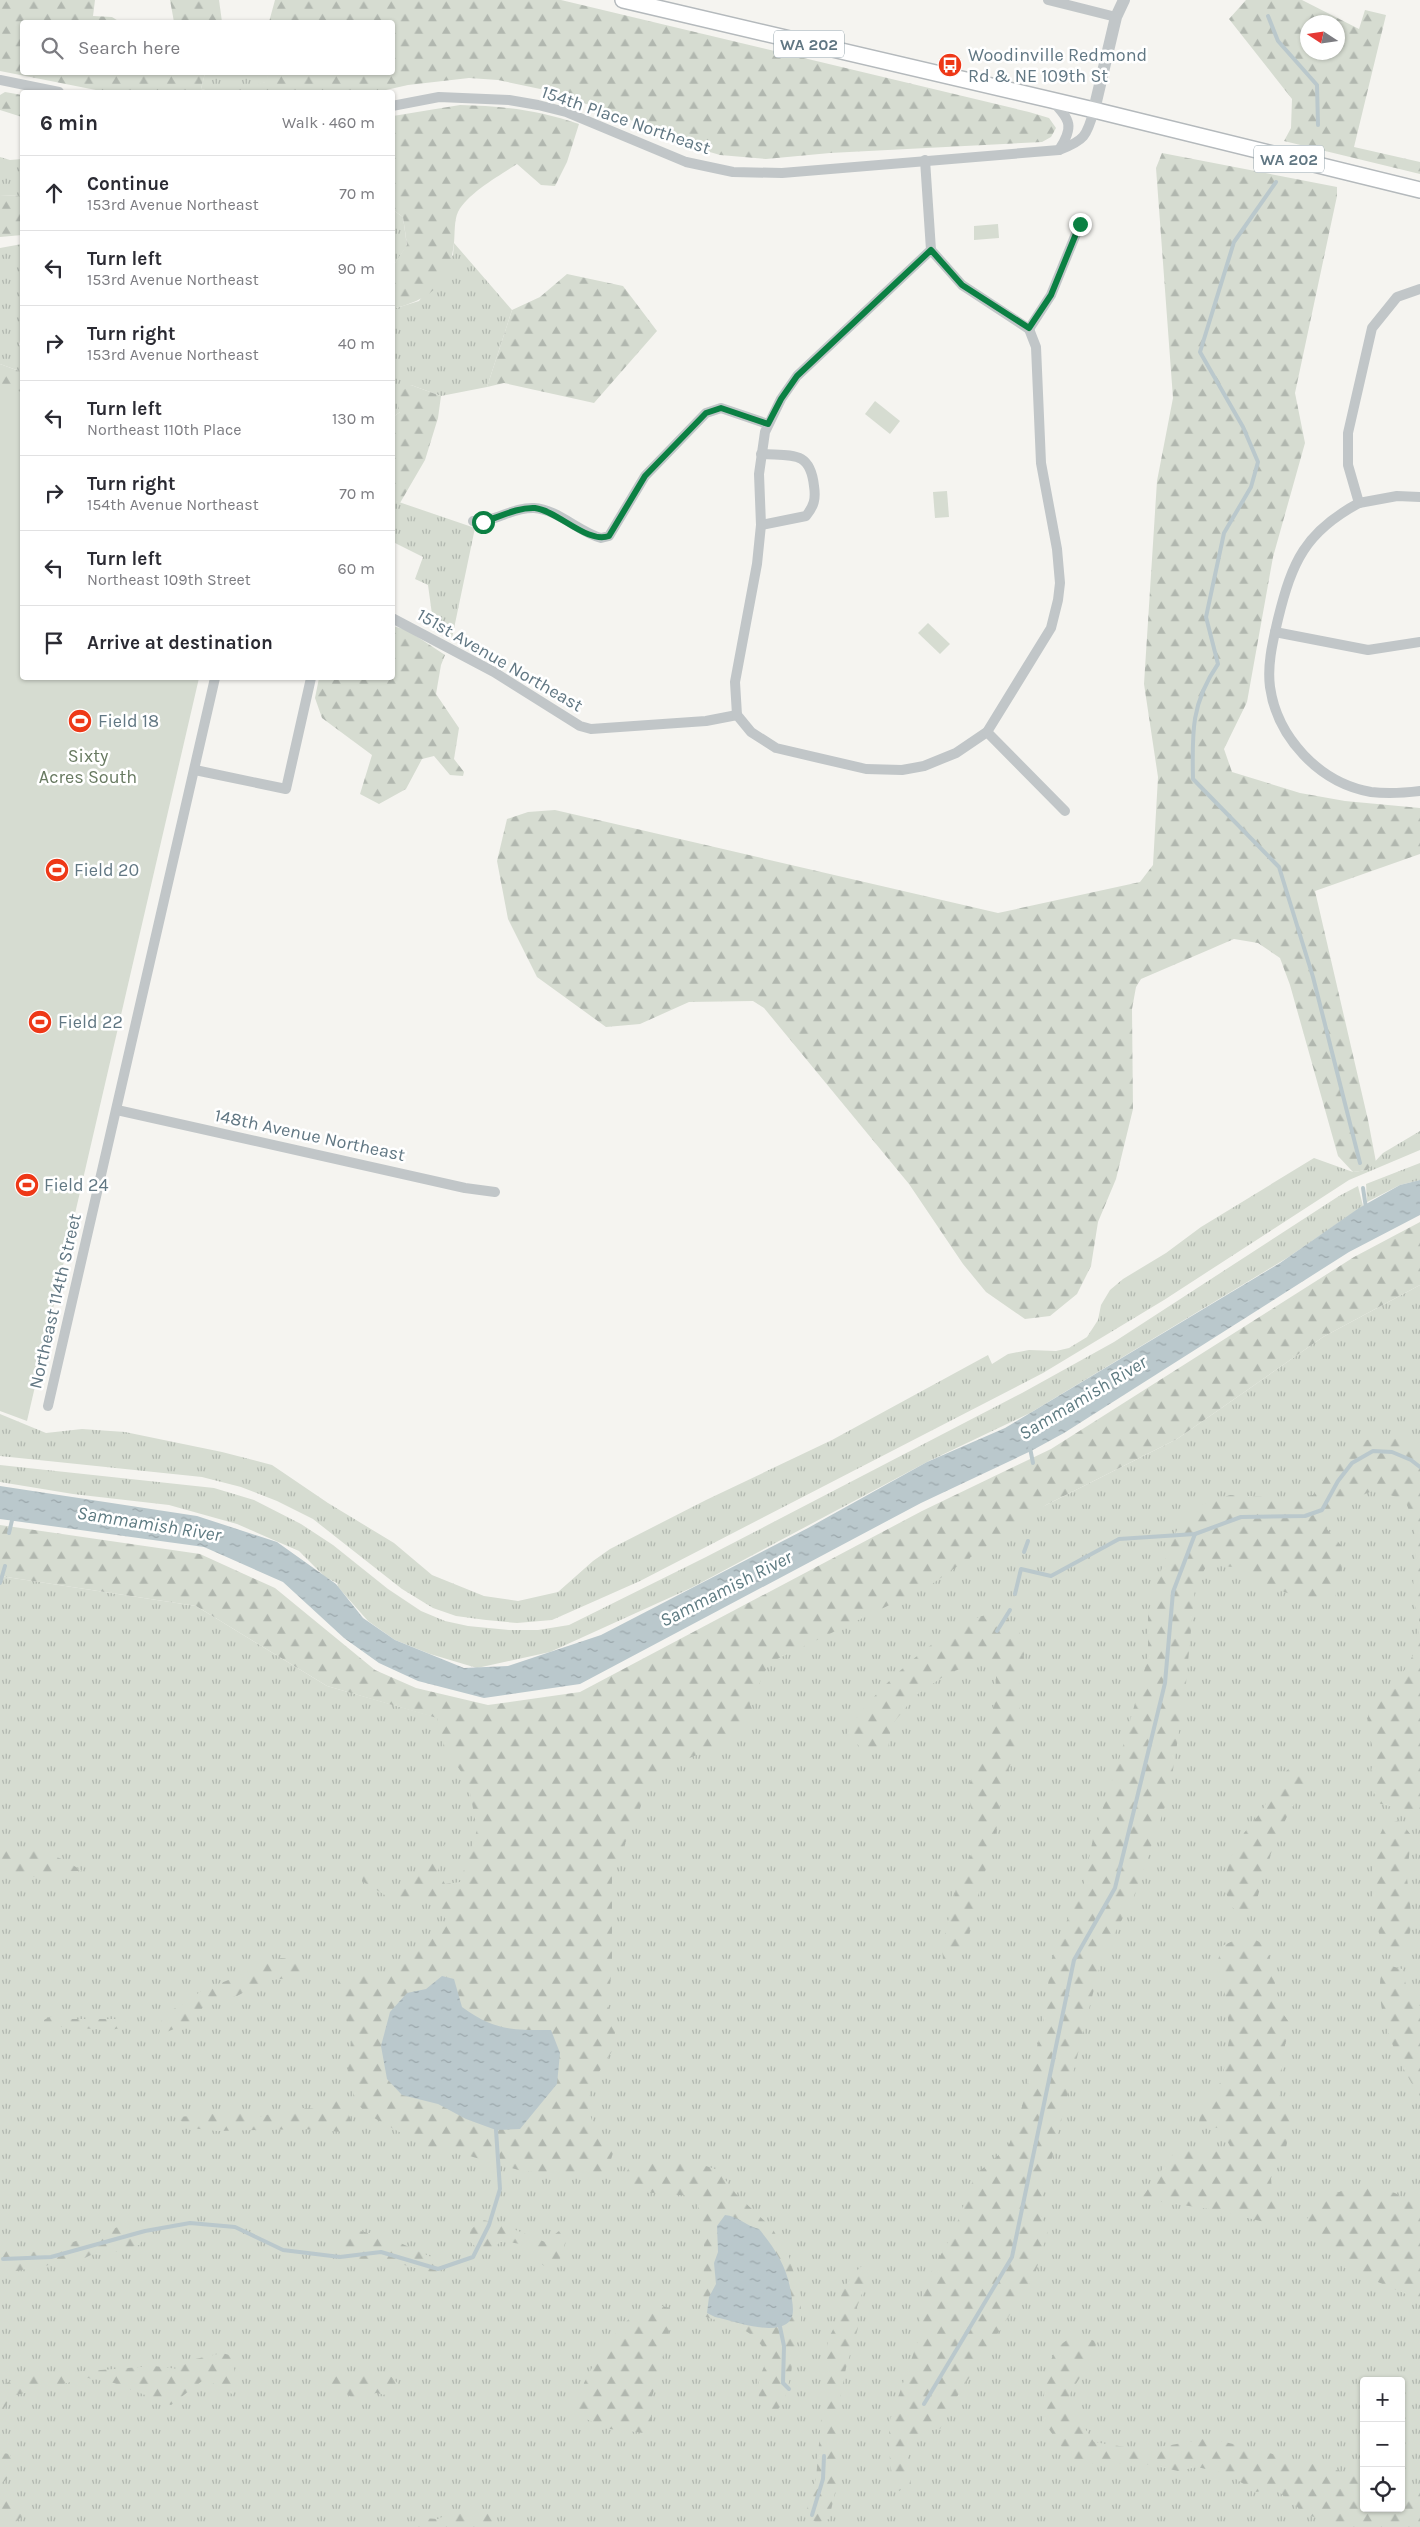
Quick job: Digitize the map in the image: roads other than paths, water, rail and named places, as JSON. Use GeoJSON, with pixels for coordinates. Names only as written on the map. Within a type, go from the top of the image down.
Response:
{"type":"FeatureCollection","features":[{"type":"Feature","properties":{"kind":"main road","name":"WA 202"},"geometry":{"type":"LineString","coordinates":[[622,0],[1094,110],[1420,190]]}},
{"type":"Feature","properties":{"kind":"street"},"geometry":{"type":"LineString","coordinates":[[1048,0],[1116,17]]}},
{"type":"Feature","properties":{"kind":"street"},"geometry":{"type":"LineString","coordinates":[[1094,110],[1116,17],[1124,0]]}},
{"type":"Feature","properties":{"kind":"street"},"geometry":{"type":"LineString","coordinates":[[0,80],[49,90]]}},
{"type":"Feature","properties":{"kind":"street","name":"154th Place Northeast"},"geometry":{"type":"LineString","coordinates":[[395,105],[440,97],[510,100],[529,103],[566,112],[686,162],[733,172],[782,173],[1059,150],[1083,139],[1088,131],[1094,110]]}},
{"type":"Feature","properties":{"kind":"street"},"geometry":{"type":"LineString","coordinates":[[1052,101],[1066,116],[1069,126],[1068,136],[1059,150]]}},
{"type":"Feature","properties":{"kind":"street"},"geometry":{"type":"LineString","coordinates":[[925,160],[931,250],[962,285],[1029,328],[1036,347],[1041,463],[1060,583],[1051,628],[987,732],[956,752],[924,766],[902,770],[866,769],[776,748],[751,732],[737,716],[735,682],[757,564],[761,526],[759,474],[761,454],[768,424],[781,399],[797,376],[931,250]]}},
{"type":"Feature","properties":{"kind":"street"},"geometry":{"type":"LineString","coordinates":[[1029,328],[1051,295],[1080,224]]}},
{"type":"Feature","properties":{"kind":"street"},"geometry":{"type":"LineString","coordinates":[[1359,503],[1348,464],[1348,433],[1372,328],[1379,316],[1397,297],[1420,289]]}},
{"type":"Feature","properties":{"kind":"street"},"geometry":{"type":"LineString","coordinates":[[473,522],[483,522],[521,509],[534,508],[546,511],[601,538],[609,536],[645,476],[706,413],[721,408],[768,424]]}},
{"type":"Feature","properties":{"kind":"street"},"geometry":{"type":"LineString","coordinates":[[761,454],[796,456],[805,462],[812,469],[815,495],[813,507],[806,516],[761,526]]}},
{"type":"Feature","properties":{"kind":"street"},"geometry":{"type":"LineString","coordinates":[[1420,497],[1397,496],[1359,503],[1335,516],[1312,537],[1297,559],[1286,584],[1269,665],[1270,686],[1276,713],[1290,739],[1317,768],[1353,786],[1383,793],[1420,791]]}},
{"type":"Feature","properties":{"kind":"street","name":"151st Avenue Northeast"},"geometry":{"type":"LineString","coordinates":[[395,620],[494,672],[580,726],[603,730],[706,721],[737,716]]}},
{"type":"Feature","properties":{"kind":"street"},"geometry":{"type":"LineString","coordinates":[[1275,632],[1368,650],[1420,642]]}},
{"type":"Feature","properties":{"kind":"street","name":"Northeast 114th Street"},"geometry":{"type":"LineString","coordinates":[[48,1406],[215,680]]}},
{"type":"Feature","properties":{"kind":"street"},"geometry":{"type":"LineString","coordinates":[[195,770],[286,789],[311,680]]}},
{"type":"Feature","properties":{"kind":"street"},"geometry":{"type":"LineString","coordinates":[[987,732],[1065,811]]}},
{"type":"Feature","properties":{"kind":"street","name":"148th Avenue Northeast"},"geometry":{"type":"LineString","coordinates":[[117,1110],[465,1188],[495,1192]]}},
{"type":"Feature","properties":{"kind":"water","name":"Sammamish River"},"geometry":{"type":"Polygon","coordinates":[[[1420,1180],[1420,1215],[1349,1252],[1064,1433],[1031,1451],[921,1503],[580,1684],[484,1698],[418,1681],[379,1663],[344,1638],[283,1582],[204,1547],[0,1519],[0,1486],[197,1516],[277,1542],[336,1584],[363,1618],[395,1640],[464,1668],[508,1666],[601,1635],[808,1528],[927,1462],[1005,1428],[1280,1263],[1359,1208],[1400,1185],[1420,1180]]]}},
{"type":"Feature","properties":{"kind":"water"},"geometry":{"type":"Polygon","coordinates":[[[442,1976],[454,1979],[462,2007],[484,2021],[505,2028],[551,2030],[560,2053],[557,2084],[520,2129],[496,2130],[466,2119],[438,2104],[402,2095],[387,2079],[381,2046],[390,2012],[407,1993],[426,1989],[442,1976]]]}},
{"type":"Feature","properties":{"kind":"water"},"geometry":{"type":"Polygon","coordinates":[[[725,2215],[734,2217],[759,2229],[782,2262],[791,2290],[793,2309],[792,2317],[788,2323],[779,2327],[763,2328],[715,2317],[707,2313],[709,2297],[716,2284],[714,2263],[718,2252],[717,2226],[725,2215]]]}},
{"type":"Feature","properties":{"kind":"waterway"},"geometry":{"type":"LineString","coordinates":[[1268,16],[1278,41],[1317,85],[1318,125]]}},
{"type":"Feature","properties":{"kind":"waterway"},"geometry":{"type":"LineString","coordinates":[[1276,182],[1234,242],[1200,352],[1243,427],[1258,462],[1251,487],[1224,533],[1206,617],[1218,664],[1209,678],[1198,705],[1193,733],[1193,779],[1279,867],[1313,977],[1360,1163]]}},
{"type":"Feature","properties":{"kind":"waterway"},"geometry":{"type":"LineString","coordinates":[[1363,1188],[1366,1208]]}},
{"type":"Feature","properties":{"kind":"waterway","name":"Sammamish River"},"geometry":{"type":"LineString","coordinates":[[1030,1448],[1033,1463]]}},
{"type":"Feature","properties":{"kind":"waterway"},"geometry":{"type":"LineString","coordinates":[[1015,1594],[1021,1569],[1051,1576],[1119,1539],[1195,1534],[1241,1517],[1305,1516],[1322,1510],[1338,1481],[1352,1463],[1373,1451],[1392,1452],[1411,1460],[1420,1467]]}},
{"type":"Feature","properties":{"kind":"waterway"},"geometry":{"type":"LineString","coordinates":[[9,1533],[13,1516]]}},
{"type":"Feature","properties":{"kind":"waterway"},"geometry":{"type":"LineString","coordinates":[[924,2404],[1012,2257],[1074,1960],[1115,1888],[1165,1683],[1173,1592],[1195,1534]]}},
{"type":"Feature","properties":{"kind":"waterway"},"geometry":{"type":"LineString","coordinates":[[1024,1552],[1028,1541]]}},
{"type":"Feature","properties":{"kind":"waterway"},"geometry":{"type":"LineString","coordinates":[[0,1583],[5,1566]]}},
{"type":"Feature","properties":{"kind":"waterway"},"geometry":{"type":"LineString","coordinates":[[997,1631],[1010,1610]]}},
{"type":"Feature","properties":{"kind":"waterway"},"geometry":{"type":"LineString","coordinates":[[3,2259],[51,2257],[145,2231],[190,2223],[235,2227],[283,2250],[340,2257],[381,2252],[438,2269],[473,2257],[489,2225],[500,2189],[496,2130]]}},
{"type":"Feature","properties":{"kind":"waterway"},"geometry":{"type":"LineString","coordinates":[[780,2327],[784,2346],[783,2383],[789,2389]]}},
{"type":"Feature","properties":{"kind":"waterway"},"geometry":{"type":"LineString","coordinates":[[812,2515],[823,2479],[824,2456]]}},
{"type":"Feature","properties":{"kind":"place","name":"Woodinville Redmond Rd & NE 109th St"},"geometry":{"type":"Point","coordinates":[950,65]}},
{"type":"Feature","properties":{"kind":"place","name":"Field 18"},"geometry":{"type":"Point","coordinates":[80,721]}},
{"type":"Feature","properties":{"kind":"place","name":"Field 20"},"geometry":{"type":"Point","coordinates":[57,870]}},
{"type":"Feature","properties":{"kind":"place","name":"Field 22"},"geometry":{"type":"Point","coordinates":[40,1022]}},
{"type":"Feature","properties":{"kind":"place","name":"Field 24"},"geometry":{"type":"Point","coordinates":[27,1185]}},
{"type":"Feature","properties":{"kind":"park label","name":"Sixty Acres South"},"geometry":{"type":"Point","coordinates":[88,766]}}]}
